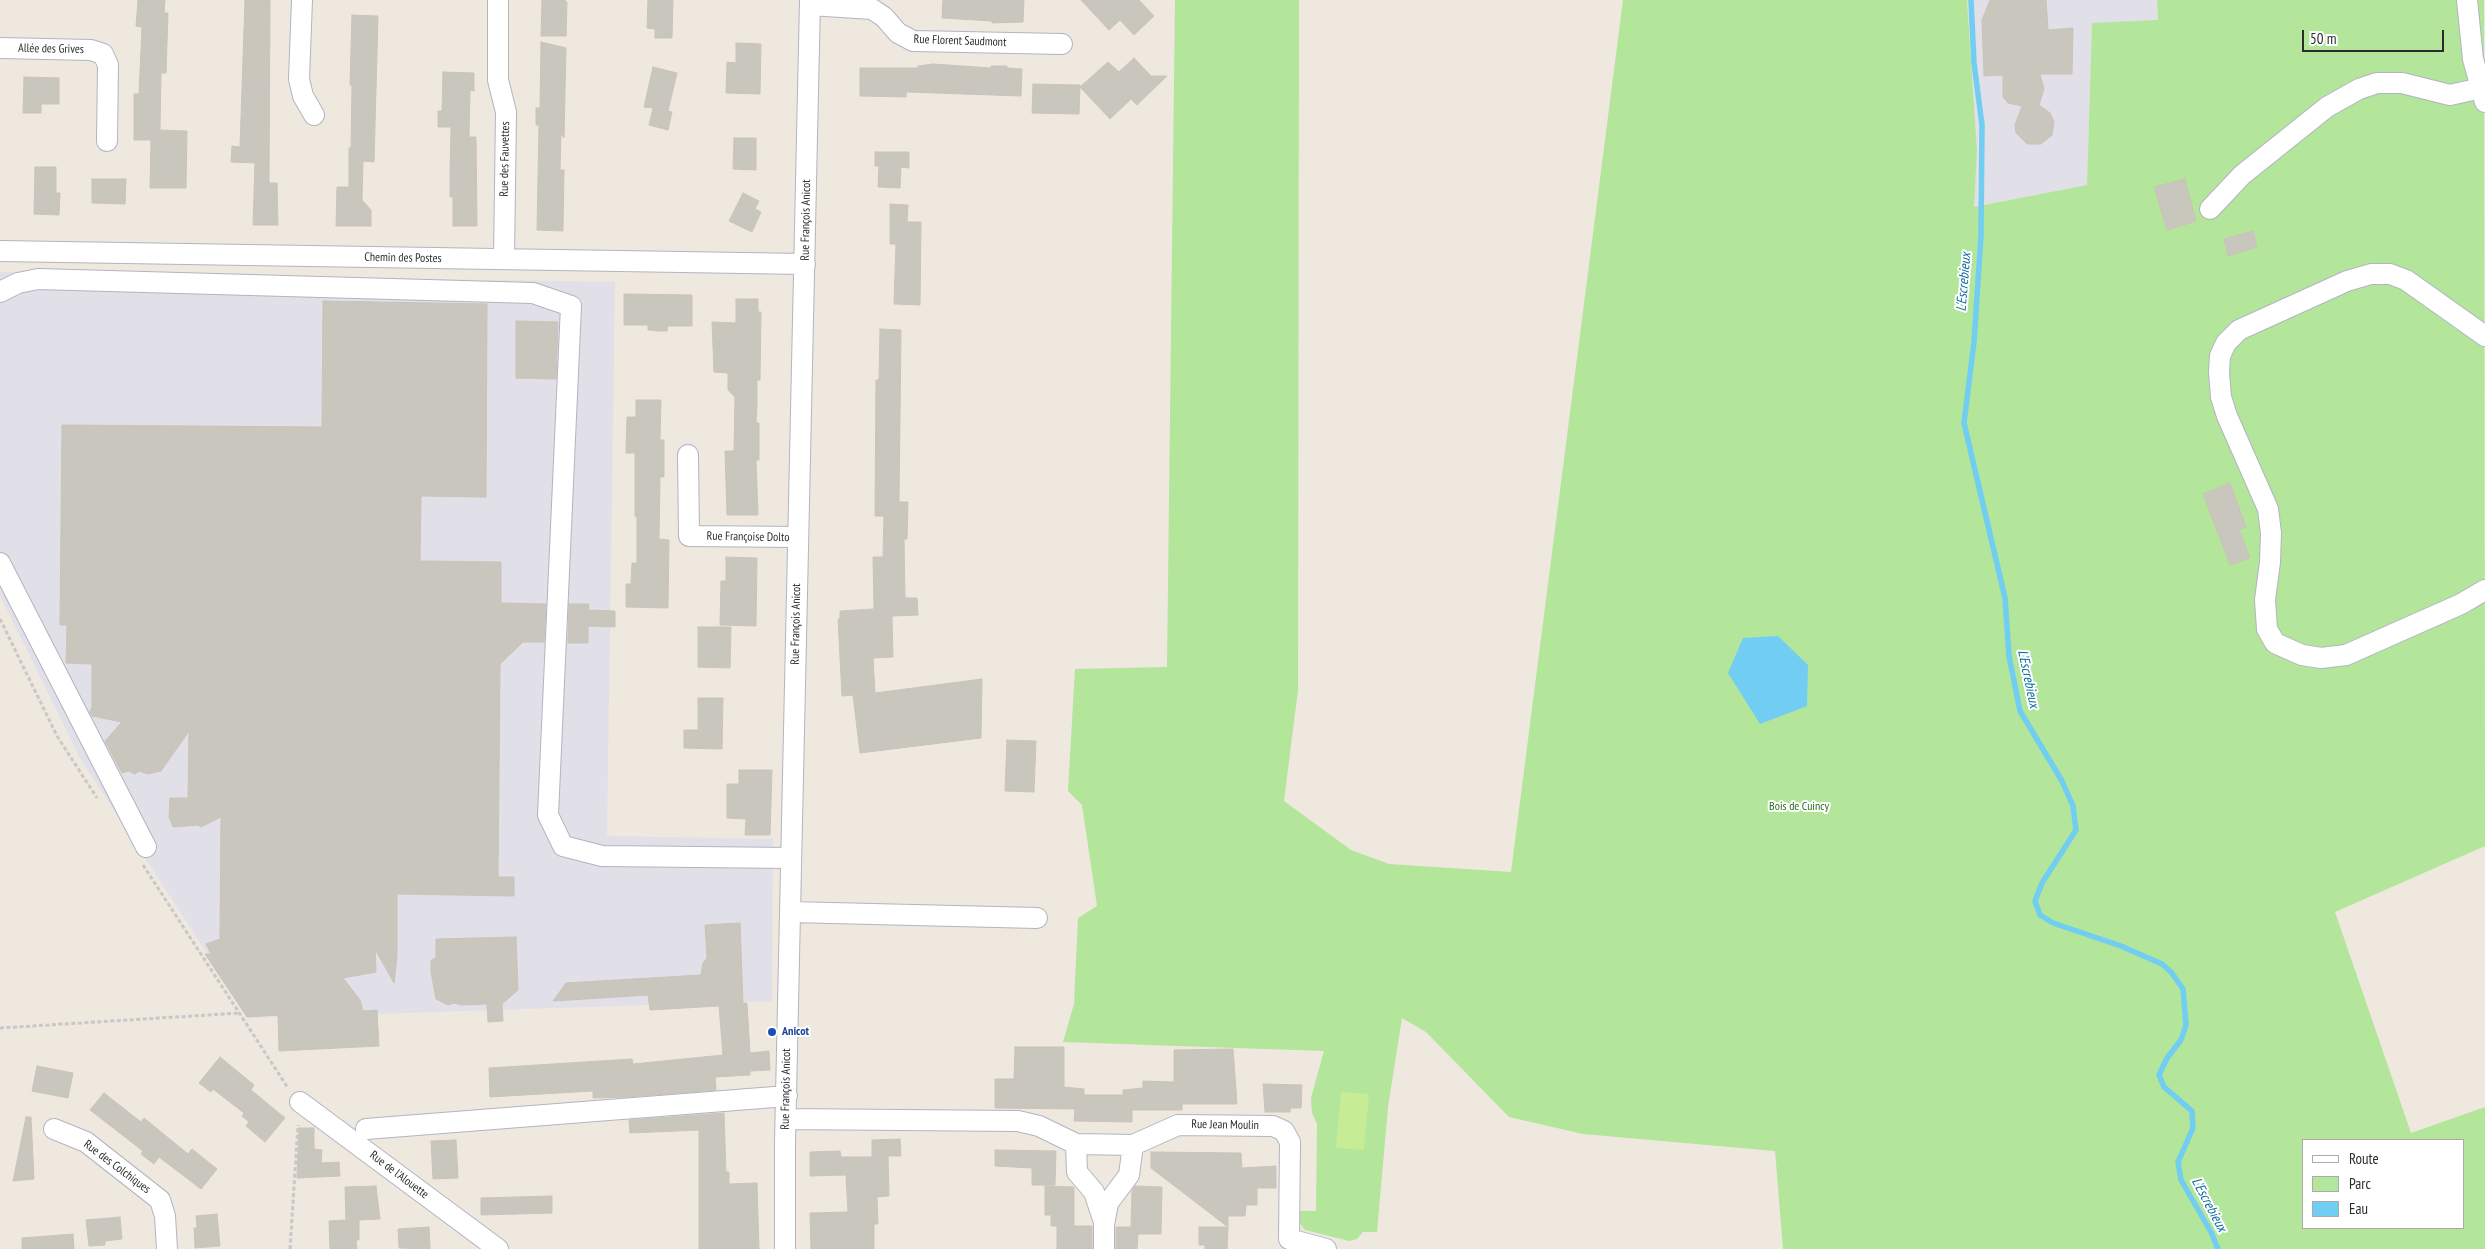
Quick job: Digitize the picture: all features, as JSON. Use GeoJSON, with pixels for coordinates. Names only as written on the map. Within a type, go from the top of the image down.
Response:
{"type":"FeatureCollection","features":[{"type":"Feature","properties":{"kind":"street"},"geometry":{"type":"LineString","coordinates":[[302,0],[299,79],[303,96],[314,116]]}},
{"type":"Feature","properties":{"kind":"street","name":"Rue des Fauvettes"},"geometry":{"type":"LineString","coordinates":[[498,0],[498,80],[506,112],[504,259]]}},
{"type":"Feature","properties":{"kind":"street"},"geometry":{"type":"LineString","coordinates":[[2210,209],[2242,175],[2280,144],[2327,107],[2359,89],[2377,83],[2402,84],[2450,95],[2483,95],[2469,37],[2467,0]]}},
{"type":"Feature","properties":{"kind":"street","name":"Rue Florent Saudmont"},"geometry":{"type":"LineString","coordinates":[[810,2],[872,9],[884,17],[898,33],[913,40],[1062,44]]}},
{"type":"Feature","properties":{"kind":"street","name":"Rue François Anicot"},"geometry":{"type":"LineString","coordinates":[[785,1249],[791,858],[810,2]]}},
{"type":"Feature","properties":{"kind":"street","name":"Allée des Grives"},"geometry":{"type":"LineString","coordinates":[[0,48],[91,50],[102,54],[108,65],[106,140]]}},
{"type":"Feature","properties":{"kind":"street","name":"Chemin des Postes"},"geometry":{"type":"LineString","coordinates":[[0,251],[805,264]]}},
{"type":"Feature","properties":{"kind":"street"},"geometry":{"type":"LineString","coordinates":[[2485,336],[2406,280],[2390,274],[2372,274],[2346,281],[2239,330],[2226,343],[2220,356],[2219,372],[2220,397],[2268,509],[2271,533],[2270,562],[2265,600],[2267,629],[2275,643],[2302,655],[2321,658],[2346,656],[2461,604],[2485,590]]}},
{"type":"Feature","properties":{"kind":"street"},"geometry":{"type":"LineString","coordinates":[[0,292],[18,283],[38,279],[533,293],[571,306],[548,815],[564,846],[602,856],[791,858]]}},
{"type":"Feature","properties":{"kind":"street","name":"Rue Françoise Dolto"},"geometry":{"type":"LineString","coordinates":[[688,455],[689,536],[798,538]]}},
{"type":"Feature","properties":{"kind":"street"},"geometry":{"type":"LineString","coordinates":[[0,563],[146,847]]}},
{"type":"Feature","properties":{"kind":"street"},"geometry":{"type":"LineString","coordinates":[[790,912],[1037,918]]}},
{"type":"Feature","properties":{"kind":"street"},"geometry":{"type":"LineString","coordinates":[[366,1129],[787,1096]]}},
{"type":"Feature","properties":{"kind":"street","name":"Rue de l'Alouette"},"geometry":{"type":"LineString","coordinates":[[300,1102],[498,1249]]}},
{"type":"Feature","properties":{"kind":"street","name":"Rue Jean Moulin"},"geometry":{"type":"LineString","coordinates":[[786,1120],[1018,1121],[1039,1126],[1076,1144],[1134,1145],[1178,1125],[1279,1127],[1288,1136],[1290,1142],[1289,1239],[1326,1249]]}},
{"type":"Feature","properties":{"kind":"street","name":"Rue des Colchiques"},"geometry":{"type":"LineString","coordinates":[[54,1129],[86,1142],[160,1200],[164,1216],[167,1249]]}},
{"type":"Feature","properties":{"kind":"street"},"geometry":{"type":"LineString","coordinates":[[1076,1144],[1077,1172],[1094,1192],[1104,1225]]}},
{"type":"Feature","properties":{"kind":"street"},"geometry":{"type":"LineString","coordinates":[[1104,1249],[1104,1225],[1108,1203],[1129,1175],[1134,1145]]}},
{"type":"Feature","properties":{"kind":"path"},"geometry":{"type":"LineString","coordinates":[[0,1028],[240,1013]]}},
{"type":"Feature","properties":{"kind":"path"},"geometry":{"type":"LineString","coordinates":[[290,1249],[300,1102]]}},
{"type":"Feature","properties":{"kind":"shaded area"},"geometry":{"type":"Polygon","coordinates":[[[1967,0],[2157,0],[2158,20],[2092,24],[2087,185],[1974,207],[1977,150],[1967,0]]]}},
{"type":"Feature","properties":{"kind":"shaded area"},"geometry":{"type":"Polygon","coordinates":[[[0,272],[615,282],[607,836],[773,839],[772,1001],[249,1018],[80,758],[0,595],[0,272]]]}},
{"type":"Feature","properties":{"kind":"green space","name":"Bois de Cuincy"},"geometry":{"type":"Polygon","coordinates":[[[1175,0],[1299,0],[1298,690],[1284,801],[1351,850],[1389,864],[1511,872],[1623,0],[1967,0],[1977,150],[1974,207],[2087,185],[2092,23],[2158,20],[2157,0],[2484,0],[2485,846],[2335,912],[2411,1133],[2485,1107],[2485,1249],[1783,1249],[1775,1151],[1583,1134],[1509,1117],[1426,1032],[1402,1018],[1388,1107],[1377,1232],[1363,1232],[1357,1239],[1349,1241],[1305,1230],[1300,1223],[1300,1211],[1316,1211],[1317,1124],[1312,1113],[1311,1098],[1324,1051],[1063,1042],[1074,1004],[1078,918],[1097,906],[1082,805],[1068,791],[1075,669],[1167,667],[1175,0]]]}},
{"type":"Feature","properties":{"kind":"green space"},"geometry":{"type":"Polygon","coordinates":[[[1341,1092],[1369,1094],[1364,1150],[1336,1148],[1341,1092]]]}},
{"type":"Feature","properties":{"kind":"water"},"geometry":{"type":"Polygon","coordinates":[[[1778,636],[1808,665],[1807,706],[1760,724],[1728,673],[1743,638],[1778,636]]]}},
{"type":"Feature","properties":{"kind":"building"},"geometry":{"type":"Polygon","coordinates":[[[138,0],[165,0],[164,13],[168,13],[166,73],[161,73],[160,130],[187,131],[186,188],[150,188],[151,140],[134,140],[134,94],[139,94],[142,27],[136,26],[138,0]]]}},
{"type":"Feature","properties":{"kind":"building"},"geometry":{"type":"Polygon","coordinates":[[[245,0],[270,0],[269,183],[277,183],[278,225],[253,225],[255,163],[231,162],[232,146],[240,147],[245,0]]]}},
{"type":"Feature","properties":{"kind":"building"},"geometry":{"type":"Polygon","coordinates":[[[542,0],[564,0],[567,2],[566,36],[541,36],[542,0]]]}},
{"type":"Feature","properties":{"kind":"building"},"geometry":{"type":"Polygon","coordinates":[[[648,0],[673,0],[672,38],[655,38],[655,29],[647,28],[648,0]]]}},
{"type":"Feature","properties":{"kind":"building"},"geometry":{"type":"Polygon","coordinates":[[[943,0],[1024,0],[1023,22],[992,23],[992,21],[942,18],[943,0]]]}},
{"type":"Feature","properties":{"kind":"building"},"geometry":{"type":"Polygon","coordinates":[[[1081,0],[1139,0],[1154,16],[1134,35],[1120,20],[1109,30],[1081,0]]]}},
{"type":"Feature","properties":{"kind":"building"},"geometry":{"type":"Polygon","coordinates":[[[1990,0],[2046,0],[2048,30],[2073,28],[2072,74],[2040,74],[2044,89],[2039,105],[2050,113],[2054,122],[2052,135],[2041,144],[2027,144],[2016,133],[2015,125],[2022,106],[2008,103],[2003,97],[2003,75],[1984,76],[1982,20],[1990,0]]]}},
{"type":"Feature","properties":{"kind":"building"},"geometry":{"type":"Polygon","coordinates":[[[352,15],[378,16],[374,162],[363,161],[362,200],[371,210],[371,226],[336,226],[337,187],[349,187],[352,15]]]}},
{"type":"Feature","properties":{"kind":"building"},"geometry":{"type":"Polygon","coordinates":[[[541,42],[566,48],[564,138],[561,133],[560,170],[564,170],[563,231],[537,230],[539,125],[536,125],[536,108],[540,108],[541,42]]]}},
{"type":"Feature","properties":{"kind":"building"},"geometry":{"type":"Polygon","coordinates":[[[736,43],[761,44],[760,94],[726,93],[727,62],[736,63],[736,43]]]}},
{"type":"Feature","properties":{"kind":"building"},"geometry":{"type":"Polygon","coordinates":[[[1134,58],[1151,76],[1167,76],[1137,105],[1131,99],[1110,119],[1080,87],[1108,62],[1119,72],[1134,58]]]}},
{"type":"Feature","properties":{"kind":"building"},"geometry":{"type":"Polygon","coordinates":[[[933,64],[991,68],[991,66],[1007,66],[1007,68],[1022,69],[1021,96],[906,92],[906,97],[860,96],[860,68],[918,68],[918,66],[933,64]]]}},
{"type":"Feature","properties":{"kind":"building"},"geometry":{"type":"Polygon","coordinates":[[[653,67],[677,73],[668,111],[672,112],[668,130],[649,125],[653,108],[644,107],[653,67]]]}},
{"type":"Feature","properties":{"kind":"building"},"geometry":{"type":"Polygon","coordinates":[[[443,72],[474,73],[474,91],[470,90],[469,137],[476,137],[477,226],[453,226],[453,197],[450,197],[451,127],[438,127],[438,111],[442,111],[443,72]]]}},
{"type":"Feature","properties":{"kind":"building"},"geometry":{"type":"Polygon","coordinates":[[[24,77],[59,78],[59,104],[41,104],[41,113],[23,113],[24,77]]]}},
{"type":"Feature","properties":{"kind":"building"},"geometry":{"type":"Polygon","coordinates":[[[1033,84],[1080,85],[1079,114],[1032,113],[1033,84]]]}},
{"type":"Feature","properties":{"kind":"building"},"geometry":{"type":"Polygon","coordinates":[[[734,138],[756,138],[756,170],[733,169],[734,138]]]}},
{"type":"Feature","properties":{"kind":"building"},"geometry":{"type":"Polygon","coordinates":[[[875,152],[909,152],[909,168],[901,167],[900,188],[878,187],[879,166],[875,166],[875,152]]]}},
{"type":"Feature","properties":{"kind":"building"},"geometry":{"type":"Polygon","coordinates":[[[35,167],[56,167],[56,193],[60,193],[59,215],[34,214],[35,167]]]}},
{"type":"Feature","properties":{"kind":"building"},"geometry":{"type":"Polygon","coordinates":[[[92,179],[126,179],[125,204],[92,203],[92,179]]]}},
{"type":"Feature","properties":{"kind":"building"},"geometry":{"type":"Polygon","coordinates":[[[2185,179],[2196,221],[2167,230],[2154,187],[2185,179]]]}},
{"type":"Feature","properties":{"kind":"building"},"geometry":{"type":"Polygon","coordinates":[[[743,193],[759,201],[755,209],[761,212],[752,232],[729,221],[743,193]]]}},
{"type":"Feature","properties":{"kind":"building"},"geometry":{"type":"Polygon","coordinates":[[[890,204],[908,205],[907,222],[921,222],[920,305],[894,304],[896,244],[890,244],[890,204]]]}},
{"type":"Feature","properties":{"kind":"building"},"geometry":{"type":"Polygon","coordinates":[[[2253,231],[2257,247],[2228,256],[2224,239],[2253,231]]]}},
{"type":"Feature","properties":{"kind":"building"},"geometry":{"type":"Polygon","coordinates":[[[624,294],[692,295],[692,326],[668,326],[667,331],[658,331],[648,330],[648,325],[624,325],[624,294]]]}},
{"type":"Feature","properties":{"kind":"building"},"geometry":{"type":"Polygon","coordinates":[[[736,299],[758,299],[758,312],[761,312],[760,380],[757,380],[756,423],[759,423],[759,460],[756,460],[758,515],[727,515],[725,451],[734,451],[735,397],[728,390],[728,373],[714,372],[712,322],[736,323],[736,299]]]}},
{"type":"Feature","properties":{"kind":"building"},"geometry":{"type":"Polygon","coordinates":[[[323,301],[487,304],[486,497],[421,496],[420,561],[501,562],[501,603],[546,604],[544,642],[523,642],[500,664],[498,877],[514,877],[514,896],[397,894],[397,956],[394,983],[375,949],[376,972],[343,978],[360,1000],[363,1011],[377,1010],[379,1046],[279,1051],[278,1015],[247,1017],[205,954],[211,954],[206,944],[220,939],[221,817],[201,827],[198,825],[173,827],[169,817],[170,798],[188,798],[189,731],[161,771],[148,774],[139,771],[135,774],[129,771],[122,773],[105,741],[122,722],[92,716],[90,712],[92,707],[92,664],[66,663],[67,625],[60,625],[62,425],[322,427],[323,301]]]}},
{"type":"Feature","properties":{"kind":"building"},"geometry":{"type":"Polygon","coordinates":[[[516,321],[558,322],[556,379],[516,378],[516,321]]]}},
{"type":"Feature","properties":{"kind":"building"},"geometry":{"type":"Polygon","coordinates":[[[880,329],[901,330],[899,502],[908,502],[907,539],[904,539],[905,598],[917,598],[918,615],[892,616],[893,657],[873,658],[875,693],[982,679],[981,738],[860,753],[853,695],[842,696],[838,619],[840,619],[840,611],[874,609],[873,557],[883,557],[884,516],[875,516],[876,380],[879,380],[880,329]]]}},
{"type":"Feature","properties":{"kind":"building"},"geometry":{"type":"Polygon","coordinates":[[[636,400],[661,400],[660,440],[664,440],[664,477],[660,477],[659,539],[669,540],[668,608],[626,607],[626,584],[631,584],[632,563],[637,563],[635,453],[626,453],[627,417],[636,417],[636,400]]]}},
{"type":"Feature","properties":{"kind":"building"},"geometry":{"type":"Polygon","coordinates":[[[2230,483],[2246,527],[2239,530],[2250,558],[2230,565],[2203,494],[2230,483]]]}},
{"type":"Feature","properties":{"kind":"building"},"geometry":{"type":"Polygon","coordinates":[[[726,557],[757,558],[756,626],[720,625],[721,581],[726,581],[726,557]]]}},
{"type":"Feature","properties":{"kind":"building"},"geometry":{"type":"Polygon","coordinates":[[[569,604],[589,604],[588,610],[615,611],[615,627],[588,626],[588,643],[568,643],[569,604]]]}},
{"type":"Feature","properties":{"kind":"building"},"geometry":{"type":"Polygon","coordinates":[[[698,627],[731,627],[730,668],[698,667],[698,627]]]}},
{"type":"Feature","properties":{"kind":"building"},"geometry":{"type":"Polygon","coordinates":[[[698,698],[723,698],[722,749],[684,748],[684,730],[698,730],[698,698]]]}},
{"type":"Feature","properties":{"kind":"building"},"geometry":{"type":"Polygon","coordinates":[[[1007,740],[1036,741],[1034,792],[1005,791],[1007,740]]]}},
{"type":"Feature","properties":{"kind":"building"},"geometry":{"type":"Polygon","coordinates":[[[739,770],[772,770],[770,835],[745,835],[746,819],[727,818],[727,784],[739,784],[739,770]]]}},
{"type":"Feature","properties":{"kind":"building"},"geometry":{"type":"Polygon","coordinates":[[[740,923],[743,1003],[747,1003],[750,1053],[769,1051],[770,1070],[750,1071],[750,1075],[715,1077],[716,1090],[628,1097],[593,1098],[593,1091],[490,1097],[489,1068],[632,1059],[633,1064],[723,1055],[719,1006],[650,1010],[648,995],[553,1001],[566,983],[701,975],[703,963],[707,958],[705,925],[740,923]]]}},
{"type":"Feature","properties":{"kind":"building"},"geometry":{"type":"Polygon","coordinates":[[[516,937],[518,990],[502,1004],[503,1021],[488,1022],[487,1004],[461,1005],[454,1003],[448,1005],[436,999],[431,961],[436,957],[436,939],[516,937]]]}},
{"type":"Feature","properties":{"kind":"building"},"geometry":{"type":"Polygon","coordinates":[[[1015,1047],[1064,1047],[1064,1087],[1084,1089],[1084,1095],[1123,1095],[1123,1090],[1143,1088],[1143,1081],[1174,1082],[1174,1050],[1233,1049],[1237,1104],[1182,1104],[1182,1110],[1132,1110],[1132,1122],[1074,1121],[1075,1109],[995,1108],[995,1079],[1014,1079],[1015,1047]]]}},
{"type":"Feature","properties":{"kind":"building"},"geometry":{"type":"Polygon","coordinates":[[[220,1057],[254,1085],[251,1090],[285,1118],[265,1142],[246,1126],[249,1122],[242,1116],[244,1113],[213,1089],[211,1092],[199,1083],[220,1057]]]}},
{"type":"Feature","properties":{"kind":"building"},"geometry":{"type":"Polygon","coordinates":[[[37,1066],[73,1073],[68,1098],[32,1091],[37,1066]]]}},
{"type":"Feature","properties":{"kind":"building"},"geometry":{"type":"Polygon","coordinates":[[[1263,1084],[1302,1085],[1301,1108],[1290,1108],[1290,1112],[1265,1112],[1263,1084]]]}},
{"type":"Feature","properties":{"kind":"building"},"geometry":{"type":"Polygon","coordinates":[[[104,1093],[141,1122],[144,1118],[188,1154],[192,1149],[217,1169],[201,1189],[159,1157],[154,1164],[141,1154],[143,1151],[90,1110],[104,1093]]]}},
{"type":"Feature","properties":{"kind":"building"},"geometry":{"type":"Polygon","coordinates":[[[724,1113],[726,1172],[729,1172],[729,1184],[757,1183],[759,1249],[699,1249],[699,1130],[630,1133],[629,1120],[724,1113]]]}},
{"type":"Feature","properties":{"kind":"building"},"geometry":{"type":"Polygon","coordinates":[[[26,1117],[31,1117],[34,1179],[13,1181],[26,1117]]]}},
{"type":"Feature","properties":{"kind":"building"},"geometry":{"type":"Polygon","coordinates":[[[299,1128],[314,1128],[314,1149],[322,1150],[321,1163],[339,1162],[340,1176],[297,1178],[299,1128]]]}},
{"type":"Feature","properties":{"kind":"building"},"geometry":{"type":"Polygon","coordinates":[[[900,1139],[901,1156],[888,1156],[889,1196],[877,1197],[878,1224],[874,1224],[874,1249],[811,1249],[810,1213],[848,1212],[846,1175],[810,1176],[810,1152],[840,1151],[841,1157],[872,1157],[872,1140],[900,1139]]]}},
{"type":"Feature","properties":{"kind":"building"},"geometry":{"type":"Polygon","coordinates":[[[456,1140],[458,1178],[433,1179],[431,1141],[456,1140]]]}},
{"type":"Feature","properties":{"kind":"building"},"geometry":{"type":"Polygon","coordinates":[[[995,1150],[1056,1151],[1055,1185],[1032,1185],[1032,1168],[995,1166],[995,1150]]]}},
{"type":"Feature","properties":{"kind":"building"},"geometry":{"type":"Polygon","coordinates":[[[1151,1152],[1241,1153],[1242,1168],[1276,1166],[1276,1188],[1257,1188],[1257,1205],[1246,1205],[1245,1216],[1228,1216],[1228,1227],[1151,1168],[1151,1152]]]}},
{"type":"Feature","properties":{"kind":"building"},"geometry":{"type":"Polygon","coordinates":[[[376,1186],[380,1219],[359,1220],[359,1240],[356,1240],[357,1249],[330,1249],[329,1221],[346,1220],[345,1187],[376,1186]]]}},
{"type":"Feature","properties":{"kind":"building"},"geometry":{"type":"Polygon","coordinates":[[[1045,1186],[1074,1187],[1074,1226],[1092,1226],[1092,1249],[1057,1249],[1057,1226],[1051,1226],[1051,1215],[1045,1215],[1045,1186]]]}},
{"type":"Feature","properties":{"kind":"building"},"geometry":{"type":"Polygon","coordinates":[[[1135,1186],[1162,1187],[1161,1234],[1138,1234],[1137,1249],[1116,1249],[1116,1227],[1131,1227],[1132,1191],[1135,1186]]]}},
{"type":"Feature","properties":{"kind":"building"},"geometry":{"type":"Polygon","coordinates":[[[552,1196],[552,1213],[481,1215],[481,1198],[552,1196]]]}},
{"type":"Feature","properties":{"kind":"building"},"geometry":{"type":"Polygon","coordinates":[[[217,1214],[220,1246],[195,1248],[194,1228],[197,1228],[196,1216],[217,1214]]]}},
{"type":"Feature","properties":{"kind":"building"},"geometry":{"type":"Polygon","coordinates":[[[120,1217],[122,1239],[105,1241],[105,1245],[89,1246],[86,1220],[120,1217]]]}},
{"type":"Feature","properties":{"kind":"building"},"geometry":{"type":"Polygon","coordinates":[[[429,1227],[430,1249],[399,1248],[398,1229],[429,1227]]]}},
{"type":"Feature","properties":{"kind":"building"},"geometry":{"type":"Polygon","coordinates":[[[1199,1227],[1228,1227],[1227,1249],[1205,1249],[1205,1245],[1199,1245],[1199,1227]]]}},
{"type":"Feature","properties":{"kind":"building"},"geometry":{"type":"Polygon","coordinates":[[[73,1234],[74,1249],[22,1249],[22,1238],[73,1234]]]}},
{"type":"Feature","properties":{"kind":"waterway","name":"L'Escrebieux"},"geometry":{"type":"LineString","coordinates":[[1971,0],[1974,63],[1982,125],[1981,236],[1974,342],[1964,423],[2005,598],[2009,656],[2020,711],[2062,781],[2073,806],[2076,830],[2042,883],[2035,901],[2040,915],[2053,923],[2121,946],[2162,964],[2171,972],[2183,989],[2186,1025],[2181,1040],[2167,1058],[2159,1075],[2164,1087],[2192,1111],[2193,1128],[2178,1162],[2181,1180],[2211,1232],[2218,1249]]}},
{"type":"Feature","properties":{"kind":"place","name":"Anicot"},"geometry":{"type":"Point","coordinates":[772,1032]}}]}
